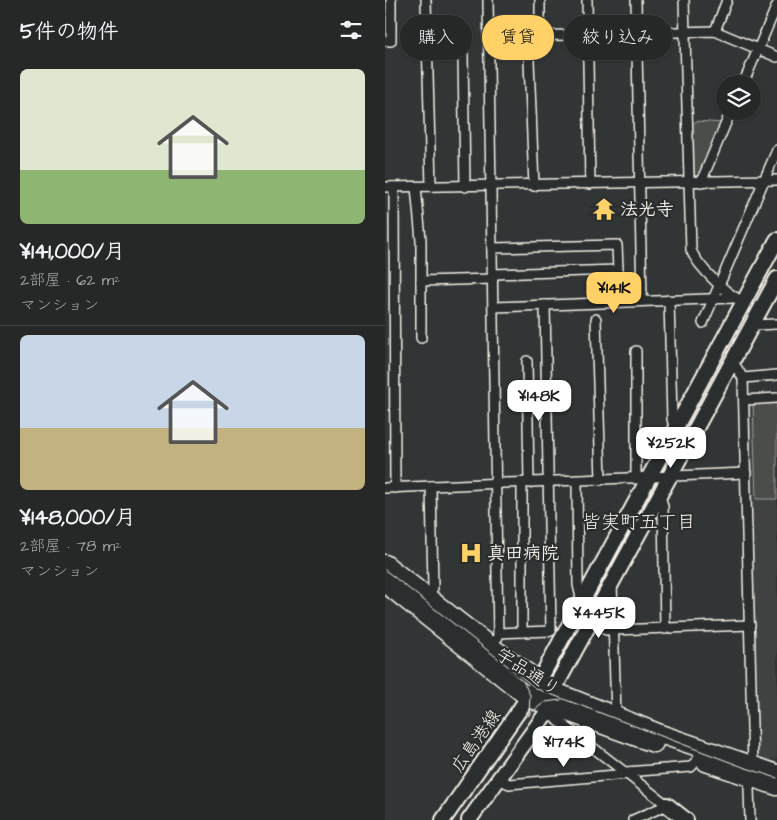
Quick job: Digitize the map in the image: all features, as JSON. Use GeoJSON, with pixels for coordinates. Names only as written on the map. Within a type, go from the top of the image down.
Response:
{"type":"FeatureCollection","features":[{"type":"Feature","properties":{"kind":"highway","name":"宇品通り"},"geometry":{"type":"LineString","coordinates":[[385,564],[426,596],[494,640],[547,698],[698,759],[776,776]]}},
{"type":"Feature","properties":{"kind":"highway","name":"宇品通り"},"geometry":{"type":"LineString","coordinates":[[385,583],[529,698],[547,698],[616,716],[752,772]]}},
{"type":"Feature","properties":{"kind":"street"},"geometry":{"type":"LineString","coordinates":[[385,41],[391,41],[391,0]]}},
{"type":"Feature","properties":{"kind":"street"},"geometry":{"type":"LineString","coordinates":[[426,0],[431,186]]}},
{"type":"Feature","properties":{"kind":"street"},"geometry":{"type":"LineString","coordinates":[[489,0],[489,15]]}},
{"type":"Feature","properties":{"kind":"street"},"geometry":{"type":"LineString","coordinates":[[540,0],[540,15]]}},
{"type":"Feature","properties":{"kind":"street"},"geometry":{"type":"LineString","coordinates":[[587,0],[587,15]]}},
{"type":"Feature","properties":{"kind":"street"},"geometry":{"type":"LineString","coordinates":[[636,0],[636,15]]}},
{"type":"Feature","properties":{"kind":"street"},"geometry":{"type":"LineString","coordinates":[[684,0],[691,250],[695,259],[739,300]]}},
{"type":"Feature","properties":{"kind":"street"},"geometry":{"type":"LineString","coordinates":[[715,31],[727,0]]}},
{"type":"Feature","properties":{"kind":"street"},"geometry":{"type":"LineString","coordinates":[[747,75],[777,5]]}},
{"type":"Feature","properties":{"kind":"street"},"geometry":{"type":"LineString","coordinates":[[672,31],[715,31],[777,57]]}},
{"type":"Feature","properties":{"kind":"street"},"geometry":{"type":"LineString","coordinates":[[463,60],[465,186]]}},
{"type":"Feature","properties":{"kind":"street"},"geometry":{"type":"LineString","coordinates":[[490,60],[497,484],[494,640],[522,632],[551,631],[550,482],[545,305]]}},
{"type":"Feature","properties":{"kind":"street"},"geometry":{"type":"LineString","coordinates":[[529,60],[533,186]]}},
{"type":"Feature","properties":{"kind":"street"},"geometry":{"type":"LineString","coordinates":[[588,60],[590,184]]}},
{"type":"Feature","properties":{"kind":"street"},"geometry":{"type":"LineString","coordinates":[[637,60],[642,301]]}},
{"type":"Feature","properties":{"kind":"street"},"geometry":{"type":"LineString","coordinates":[[701,182],[727,120]]}},
{"type":"Feature","properties":{"kind":"street"},"geometry":{"type":"LineString","coordinates":[[703,323],[777,150]]}},
{"type":"Feature","properties":{"kind":"street"},"geometry":{"type":"LineString","coordinates":[[746,474],[390,488],[389,187],[493,187],[777,180]]}},
{"type":"Feature","properties":{"kind":"street"},"geometry":{"type":"LineString","coordinates":[[416,186],[421,240],[421,338]]}},
{"type":"Feature","properties":{"kind":"street"},"geometry":{"type":"LineString","coordinates":[[547,698],[582,602],[643,479],[675,431],[739,300],[777,240]]}},
{"type":"Feature","properties":{"kind":"street"},"geometry":{"type":"LineString","coordinates":[[421,281],[618,270],[617,245],[492,248]]}},
{"type":"Feature","properties":{"kind":"street"},"geometry":{"type":"LineString","coordinates":[[469,820],[499,779],[591,622],[753,325],[773,295],[777,279]]}},
{"type":"Feature","properties":{"kind":"street"},"geometry":{"type":"LineString","coordinates":[[494,307],[669,300],[739,300]]}},
{"type":"Feature","properties":{"kind":"street"},"geometry":{"type":"LineString","coordinates":[[669,300],[672,419],[675,431]]}},
{"type":"Feature","properties":{"kind":"street"},"geometry":{"type":"LineString","coordinates":[[596,319],[601,480]]}},
{"type":"Feature","properties":{"kind":"street"},"geometry":{"type":"LineString","coordinates":[[753,325],[777,324]]}},
{"type":"Feature","properties":{"kind":"street"},"geometry":{"type":"LineString","coordinates":[[636,351],[643,479]]}},
{"type":"Feature","properties":{"kind":"street"},"geometry":{"type":"LineString","coordinates":[[522,632],[527,361]]}},
{"type":"Feature","properties":{"kind":"street"},"geometry":{"type":"LineString","coordinates":[[733,362],[743,378],[744,400],[750,625],[752,772],[749,788],[750,820]]}},
{"type":"Feature","properties":{"kind":"street"},"geometry":{"type":"LineString","coordinates":[[743,378],[777,375]]}},
{"type":"Feature","properties":{"kind":"street"},"geometry":{"type":"LineString","coordinates":[[744,400],[777,398]]}},
{"type":"Feature","properties":{"kind":"street"},"geometry":{"type":"LineString","coordinates":[[577,481],[577,585],[582,602]]}},
{"type":"Feature","properties":{"kind":"street"},"geometry":{"type":"LineString","coordinates":[[426,596],[433,588],[431,486]]}},
{"type":"Feature","properties":{"kind":"street"},"geometry":{"type":"LineString","coordinates":[[660,496],[663,506],[665,629]]}},
{"type":"Feature","properties":{"kind":"street"},"geometry":{"type":"LineString","coordinates":[[612,583],[616,716]]}},
{"type":"Feature","properties":{"kind":"street"},"geometry":{"type":"LineString","coordinates":[[591,622],[606,630],[750,625]]}},
{"type":"Feature","properties":{"kind":"street","name":"広島港線"},"geometry":{"type":"LineString","coordinates":[[443,820],[529,698]]}},
{"type":"Feature","properties":{"kind":"street"},"geometry":{"type":"LineString","coordinates":[[547,698],[627,773],[685,820]]}},
{"type":"Feature","properties":{"kind":"street"},"geometry":{"type":"LineString","coordinates":[[499,779],[509,784],[691,767],[698,759]]}},
{"type":"Feature","properties":{"kind":"street"},"geometry":{"type":"LineString","coordinates":[[638,819],[667,806]]}},
{"type":"Feature","properties":{"kind":"shaded area"},"geometry":{"type":"Polygon","coordinates":[[[696,121],[723,123],[700,177],[694,177],[691,126],[696,121]]]}},
{"type":"Feature","properties":{"kind":"shaded area"},"geometry":{"type":"Polygon","coordinates":[[[777,400],[777,759],[755,760],[748,402],[777,400]]]}},
{"type":"Feature","properties":{"kind":"shaded area"},"geometry":{"type":"Polygon","coordinates":[[[777,402],[777,499],[756,499],[753,403],[777,402]]]}},
{"type":"Feature","properties":{"kind":"tram line"},"geometry":{"type":"LineString","coordinates":[[385,570],[537,689],[743,767],[777,778]]}},
{"type":"Feature","properties":{"kind":"tram line"},"geometry":{"type":"LineString","coordinates":[[523,681],[530,695],[529,716]]}},
{"type":"Feature","properties":{"kind":"tram line"},"geometry":{"type":"LineString","coordinates":[[453,820],[524,718],[545,702],[561,700]]}},
{"type":"Feature","properties":{"kind":"place","name":"法光寺"},"geometry":{"type":"Point","coordinates":[604,209]}},
{"type":"Feature","properties":{"kind":"place","name":"真田病院"},"geometry":{"type":"Point","coordinates":[471,553]}},
{"type":"Feature","properties":{"kind":"district","name":"皆実町五丁目"},"geometry":{"type":"Point","coordinates":[639,522]}}]}
